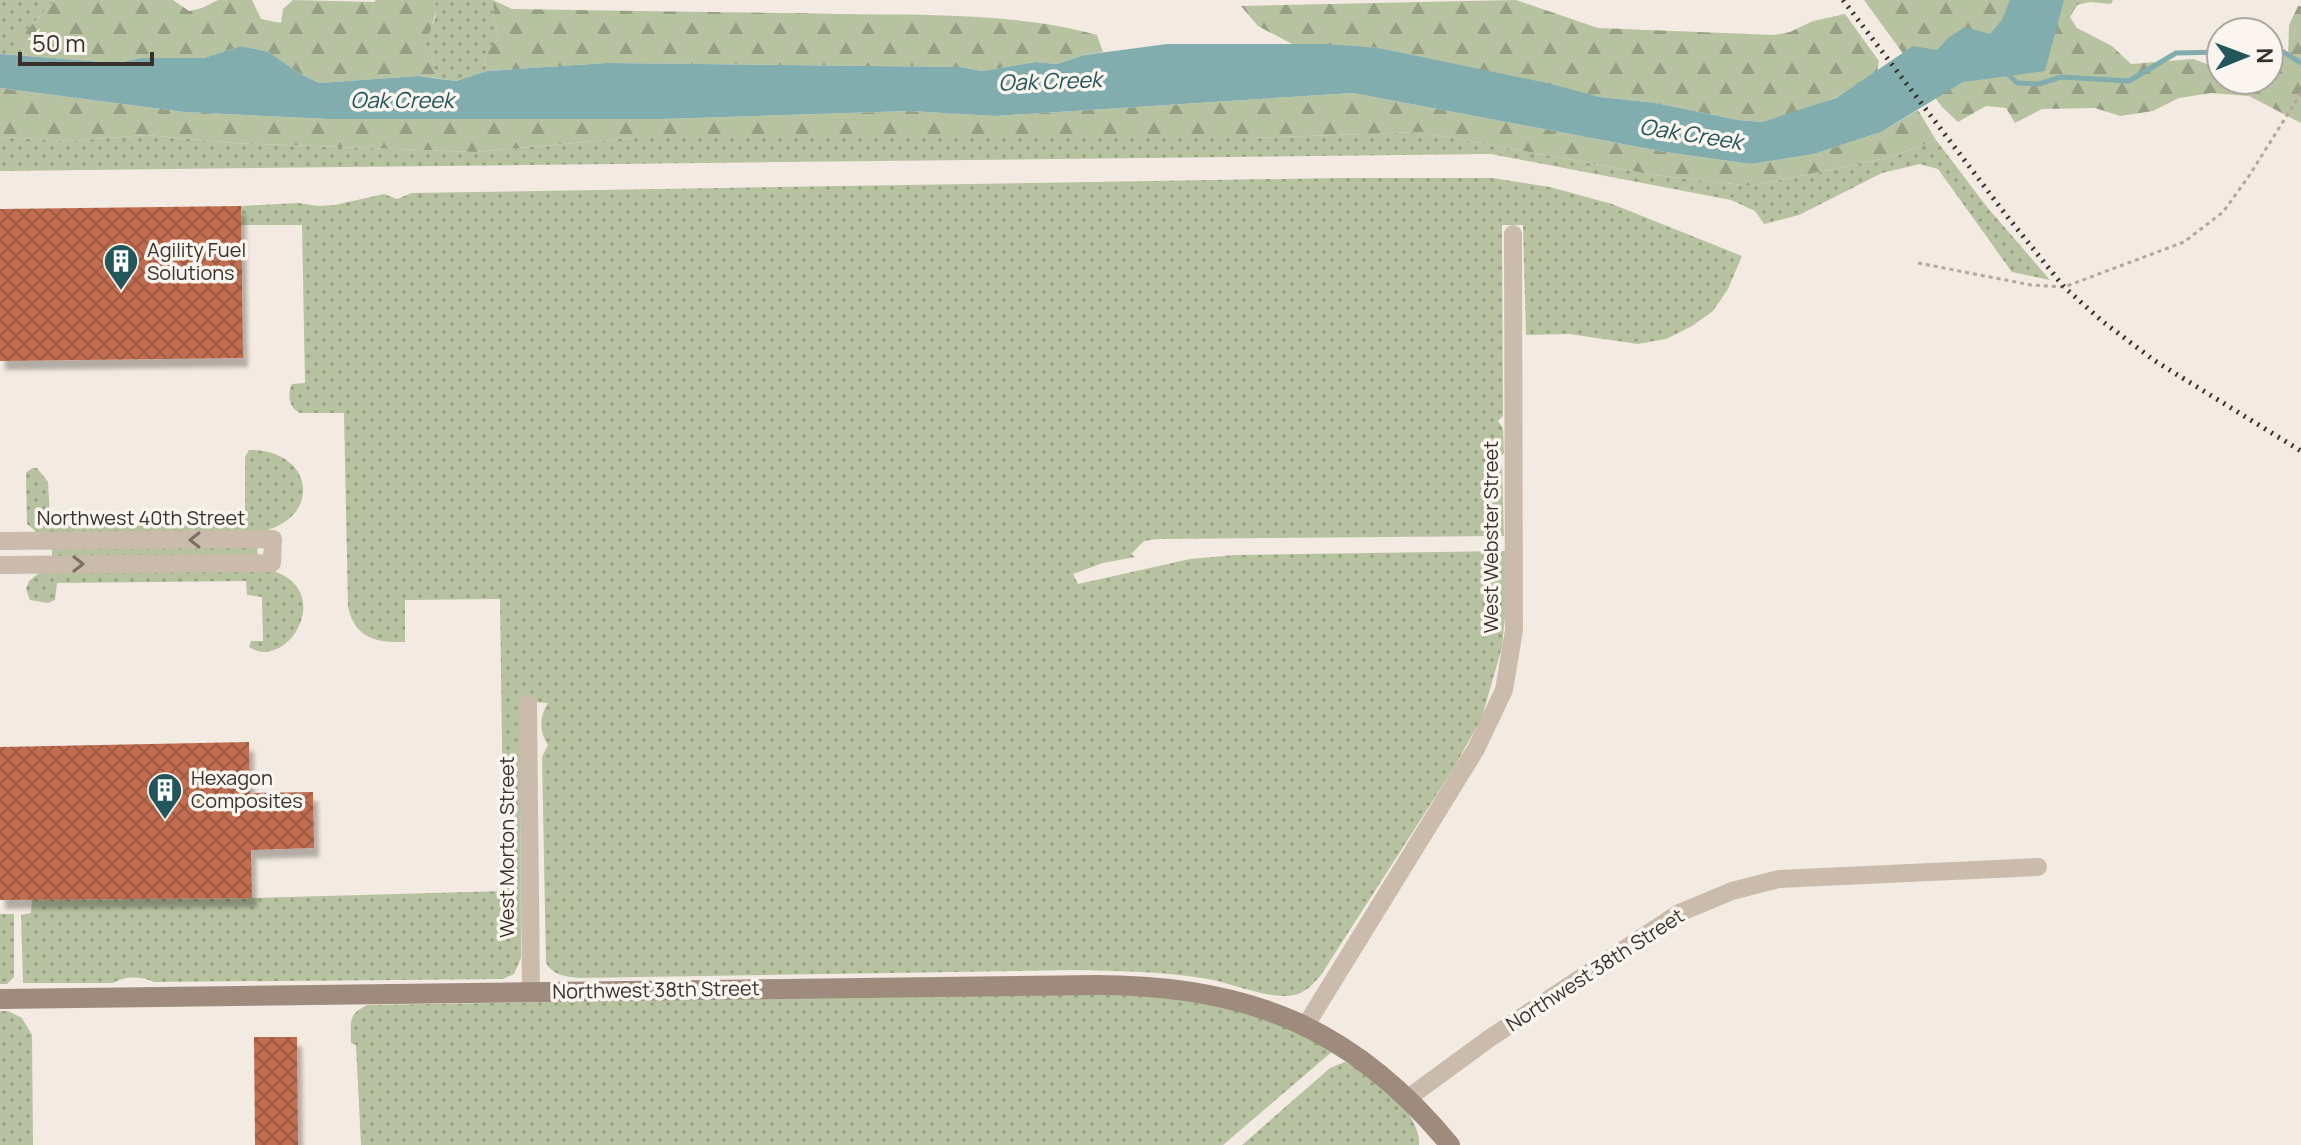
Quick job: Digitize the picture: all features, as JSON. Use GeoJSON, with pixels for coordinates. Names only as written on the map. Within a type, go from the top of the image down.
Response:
{"type":"FeatureCollection","features":[{"type":"Feature","properties":{"kind":"main road","name":"Northwest 38th Street"},"geometry":{"type":"LineString","coordinates":[[0,999],[1138,985],[1215,995],[1306,1025],[1351,1050],[1408,1098],[1450,1145]]}},
{"type":"Feature","properties":{"kind":"street","name":"West Webster Street"},"geometry":{"type":"LineString","coordinates":[[1306,1025],[1476,749],[1504,690],[1514,616],[1513,234]]}},
{"type":"Feature","properties":{"kind":"street","name":"Northwest 40th Street"},"geometry":{"type":"LineString","coordinates":[[0,541],[273,539],[272,563],[0,565]]}},
{"type":"Feature","properties":{"kind":"street","name":"West Morton Street"},"geometry":{"type":"LineString","coordinates":[[528,703],[531,992]]}},
{"type":"Feature","properties":{"kind":"street","name":"Northwest 38th Street"},"geometry":{"type":"LineString","coordinates":[[1408,1098],[1490,1038],[1679,913],[1732,891],[1779,879],[2038,867]]}},
{"type":"Feature","properties":{"kind":"path"},"geometry":{"type":"LineString","coordinates":[[1918,263],[2031,285],[2064,287],[2184,242],[2223,212],[2301,93]]}},
{"type":"Feature","properties":{"kind":"green space"},"geometry":{"type":"Polygon","coordinates":[[[0,0],[55,0],[27,30],[21,51],[27,56],[0,54],[0,0]]]}},
{"type":"Feature","properties":{"kind":"green space"},"geometry":{"type":"Polygon","coordinates":[[[55,0],[173,0],[189,11],[218,0],[252,0],[261,19],[281,23],[283,9],[293,0],[434,0],[437,8],[430,32],[422,40],[432,56],[436,78],[418,76],[319,83],[269,52],[241,46],[204,58],[141,58],[117,63],[27,56],[10,40],[13,29],[27,30],[55,0]]]}},
{"type":"Feature","properties":{"kind":"green space"},"geometry":{"type":"Polygon","coordinates":[[[434,0],[493,0],[499,37],[484,57],[487,71],[456,81],[436,78],[432,56],[421,40],[434,22],[434,0]]]}},
{"type":"Feature","properties":{"kind":"green space"},"geometry":{"type":"Polygon","coordinates":[[[493,0],[512,9],[1004,19],[1097,35],[1103,52],[1057,64],[1035,62],[982,71],[960,67],[607,63],[487,71],[484,57],[499,37],[493,0]]]}},
{"type":"Feature","properties":{"kind":"green space"},"geometry":{"type":"Polygon","coordinates":[[[1516,0],[1598,28],[1774,35],[1845,14],[1879,61],[1877,72],[1835,98],[1805,109],[1762,122],[1738,120],[1656,103],[1600,97],[1379,48],[1292,44],[1258,26],[1241,6],[1516,0]]]}},
{"type":"Feature","properties":{"kind":"green space"},"geometry":{"type":"Polygon","coordinates":[[[1864,0],[2113,0],[2111,4],[2090,2],[2077,5],[2070,17],[2077,28],[2112,46],[2131,64],[2193,59],[2205,63],[2205,94],[2179,98],[2153,111],[2120,116],[2095,108],[2042,109],[2015,123],[2006,108],[1986,106],[1958,122],[1942,107],[1864,0]]]}},
{"type":"Feature","properties":{"kind":"green space"},"geometry":{"type":"Polygon","coordinates":[[[2298,6],[2301,6],[2301,123],[2249,96],[2285,96],[2289,25],[2298,6]]]}},
{"type":"Feature","properties":{"kind":"green space"},"geometry":{"type":"Polygon","coordinates":[[[0,88],[184,112],[328,119],[663,119],[909,111],[995,116],[1353,93],[1665,152],[1751,164],[1814,154],[1881,132],[1918,110],[1936,140],[1891,157],[1751,186],[1654,175],[1421,132],[1249,138],[631,138],[475,152],[232,143],[146,135],[69,141],[0,137],[0,88]]]}},
{"type":"Feature","properties":{"kind":"green space"},"geometry":{"type":"Polygon","coordinates":[[[1421,132],[1654,175],[1751,186],[1891,157],[1936,140],[1987,207],[2050,280],[2012,272],[1938,169],[1920,164],[1882,173],[1799,215],[1764,224],[1755,211],[1731,200],[1491,154],[0,171],[0,137],[69,141],[146,135],[232,143],[475,152],[631,138],[1249,138],[1421,132]]]}},
{"type":"Feature","properties":{"kind":"green space"},"geometry":{"type":"Polygon","coordinates":[[[1492,178],[1550,187],[1612,204],[1742,256],[1728,289],[1713,311],[1666,339],[1638,344],[1569,334],[1526,335],[1523,225],[1502,225],[1503,416],[1498,421],[1503,428],[1504,453],[1498,459],[1502,466],[1504,536],[1158,539],[1144,541],[1131,554],[1135,557],[1103,563],[1073,574],[1078,584],[1190,559],[1235,555],[1505,551],[1506,606],[1502,647],[1482,717],[1455,766],[1321,975],[1306,990],[1292,996],[1275,995],[1186,976],[1073,970],[579,978],[560,975],[546,963],[542,757],[548,745],[541,724],[548,703],[522,701],[521,958],[514,974],[503,979],[154,982],[133,978],[113,983],[23,983],[21,915],[31,913],[32,899],[252,898],[504,891],[500,599],[405,600],[405,642],[376,640],[356,626],[348,607],[344,413],[300,413],[293,408],[289,397],[292,384],[305,383],[302,225],[241,225],[241,206],[335,205],[384,194],[397,199],[412,193],[1492,178]]]}},
{"type":"Feature","properties":{"kind":"green space"},"geometry":{"type":"Polygon","coordinates":[[[249,450],[270,453],[286,460],[297,471],[303,484],[302,498],[296,511],[283,523],[264,531],[39,534],[27,524],[26,473],[32,468],[37,468],[48,482],[50,515],[57,515],[58,523],[245,521],[245,457],[249,450]]]}},
{"type":"Feature","properties":{"kind":"green space"},"geometry":{"type":"Polygon","coordinates":[[[257,544],[258,557],[52,560],[52,547],[257,544]]]}},
{"type":"Feature","properties":{"kind":"green space"},"geometry":{"type":"Polygon","coordinates":[[[270,570],[290,580],[301,594],[303,610],[299,625],[290,639],[278,649],[264,652],[249,647],[251,641],[263,641],[262,597],[247,595],[246,581],[57,583],[55,600],[48,603],[30,600],[26,589],[29,581],[39,573],[270,570]]]}},
{"type":"Feature","properties":{"kind":"green space"},"geometry":{"type":"Polygon","coordinates":[[[0,914],[14,914],[14,977],[7,984],[0,984],[0,914]]]}},
{"type":"Feature","properties":{"kind":"green space"},"geometry":{"type":"Polygon","coordinates":[[[1160,994],[1257,1014],[1334,1050],[1223,1145],[361,1145],[356,1045],[351,1043],[351,1024],[356,1012],[367,1005],[1160,994]]]}},
{"type":"Feature","properties":{"kind":"green space"},"geometry":{"type":"Polygon","coordinates":[[[0,1011],[8,1011],[22,1018],[32,1035],[33,1145],[0,1145],[0,1011]]]}},
{"type":"Feature","properties":{"kind":"green space"},"geometry":{"type":"Polygon","coordinates":[[[1345,1062],[1369,1075],[1404,1108],[1418,1133],[1419,1145],[1242,1145],[1330,1068],[1345,1062]]]}},
{"type":"Feature","properties":{"kind":"water","name":"Oak Creek"},"geometry":{"type":"Polygon","coordinates":[[[2010,0],[2064,0],[2045,71],[1963,82],[1881,132],[1814,154],[1751,164],[1665,152],[1353,93],[995,116],[909,111],[663,119],[328,119],[184,112],[0,88],[0,54],[117,63],[141,58],[204,58],[241,46],[269,52],[319,83],[418,76],[456,81],[487,71],[607,63],[960,67],[982,71],[1035,62],[1057,64],[1084,55],[1167,44],[1326,44],[1379,48],[1600,97],[1656,103],[1762,122],[1836,98],[1913,46],[1937,50],[1965,27],[1990,34],[2002,20],[2010,0]]]}},
{"type":"Feature","properties":{"kind":"building","name":"Agility Fuel Solutions"},"geometry":{"type":"Polygon","coordinates":[[[241,206],[243,358],[0,361],[0,209],[241,206]]]}},
{"type":"Feature","properties":{"kind":"building","name":"Hexagon Composites"},"geometry":{"type":"Polygon","coordinates":[[[249,742],[250,793],[313,792],[314,848],[251,850],[252,898],[0,900],[0,747],[249,742]]]}},
{"type":"Feature","properties":{"kind":"building"},"geometry":{"type":"Polygon","coordinates":[[[254,1037],[297,1037],[298,1145],[255,1145],[254,1037]]]}},
{"type":"Feature","properties":{"kind":"waterway"},"geometry":{"type":"LineString","coordinates":[[2007,73],[2017,83],[2039,84],[2061,77],[2129,81],[2176,53],[2205,52]]}},
{"type":"Feature","properties":{"kind":"waterway"},"geometry":{"type":"LineString","coordinates":[[2285,53],[2301,63]]}},
{"type":"Feature","properties":{"kind":"railway"},"geometry":{"type":"LineString","coordinates":[[1843,0],[2064,287],[2102,321],[2155,361],[2301,451]]}},
{"type":"Feature","properties":{"kind":"place","name":"Agility Fuel Solutions"},"geometry":{"type":"Point","coordinates":[121,292]}},
{"type":"Feature","properties":{"kind":"place","name":"Hexagon Composites"},"geometry":{"type":"Point","coordinates":[165,821]}}]}
